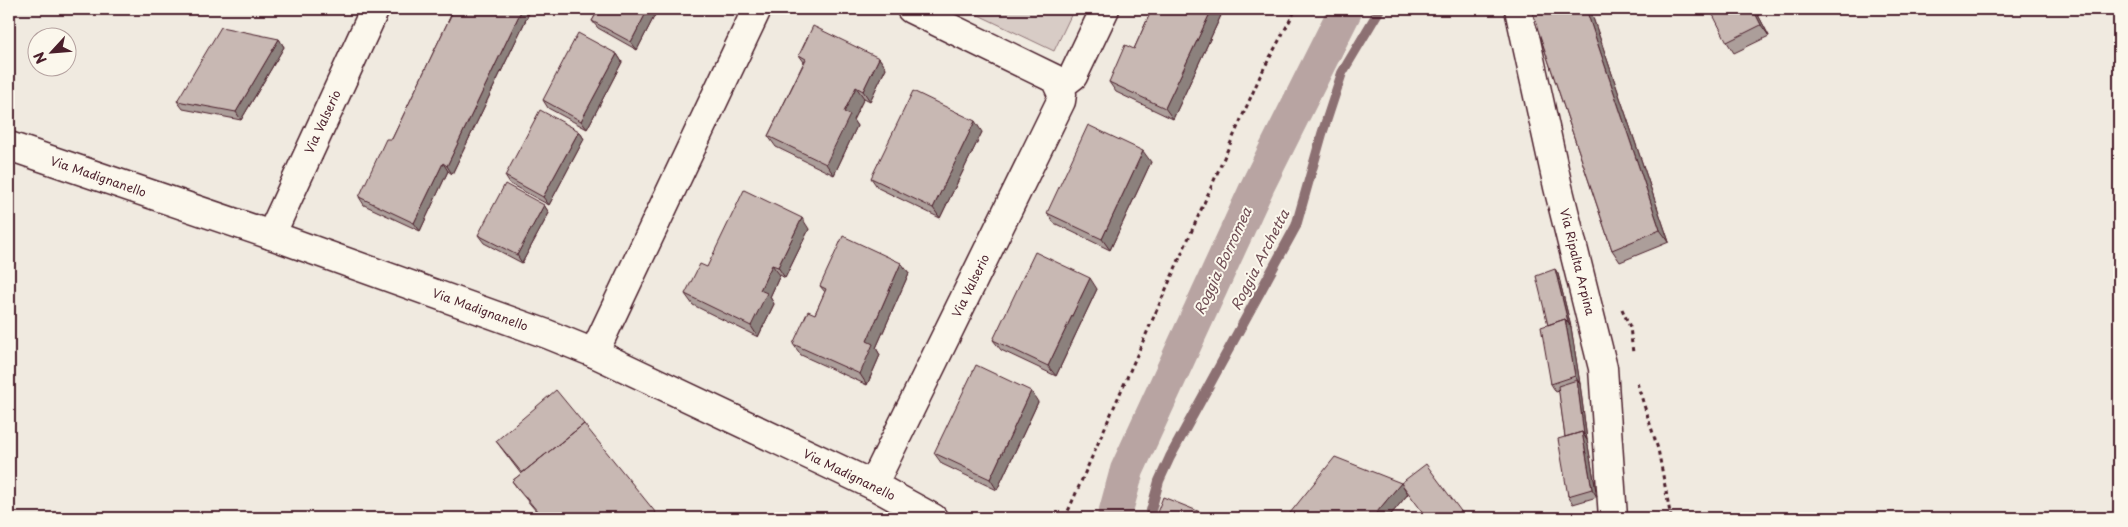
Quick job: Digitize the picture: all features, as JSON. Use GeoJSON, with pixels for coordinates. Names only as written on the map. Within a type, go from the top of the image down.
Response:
{"type":"FeatureCollection","features":[{"type":"Feature","properties":{"kind":"street","name":"Via Valserio"},"geometry":{"type":"LineString","coordinates":[[271,235],[375,9]]}},
{"type":"Feature","properties":{"kind":"street"},"geometry":{"type":"LineString","coordinates":[[594,353],[757,9]]}},
{"type":"Feature","properties":{"kind":"street"},"geometry":{"type":"LineString","coordinates":[[911,9],[1049,75],[1060,86],[1073,76],[1105,9]]}},
{"type":"Feature","properties":{"kind":"street","name":"Via Ripalta Arpina"},"geometry":{"type":"LineString","coordinates":[[1518,9],[1603,368],[1614,518]]}},
{"type":"Feature","properties":{"kind":"street","name":"Via Valserio"},"geometry":{"type":"LineString","coordinates":[[873,485],[1061,101],[1060,86]]}},
{"type":"Feature","properties":{"kind":"street","name":"Via Madignanello"},"geometry":{"type":"LineString","coordinates":[[9,146],[271,235],[594,353],[873,485],[932,518]]}},
{"type":"Feature","properties":{"kind":"path"},"geometry":{"type":"LineString","coordinates":[[1066,518],[1261,74],[1296,9]]}},
{"type":"Feature","properties":{"kind":"shaded area"},"geometry":{"type":"Polygon","coordinates":[[[966,9],[1074,9],[1054,51],[966,9]]]}},
{"type":"Feature","properties":{"kind":"building"},"geometry":{"type":"Polygon","coordinates":[[[454,9],[522,9],[447,166],[443,163],[414,223],[359,197],[386,139],[392,139],[454,9]]]}},
{"type":"Feature","properties":{"kind":"building"},"geometry":{"type":"Polygon","coordinates":[[[599,9],[648,9],[631,42],[592,21],[599,9]]]}},
{"type":"Feature","properties":{"kind":"building"},"geometry":{"type":"Polygon","coordinates":[[[1152,9],[1212,9],[1165,108],[1109,82],[1125,45],[1134,49],[1152,9]]]}},
{"type":"Feature","properties":{"kind":"building"},"geometry":{"type":"Polygon","coordinates":[[[1531,9],[1586,9],[1660,230],[1612,250],[1531,9]]]}},
{"type":"Feature","properties":{"kind":"building"},"geometry":{"type":"Polygon","coordinates":[[[1710,9],[1753,9],[1761,25],[1727,42],[1710,9]]]}},
{"type":"Feature","properties":{"kind":"building"},"geometry":{"type":"Polygon","coordinates":[[[813,26],[879,58],[863,91],[856,87],[844,112],[850,115],[826,164],[768,136],[806,59],[799,55],[813,26]]]}},
{"type":"Feature","properties":{"kind":"building"},"geometry":{"type":"Polygon","coordinates":[[[221,27],[279,39],[236,112],[177,101],[221,27]]]}},
{"type":"Feature","properties":{"kind":"building"},"geometry":{"type":"Polygon","coordinates":[[[578,33],[617,54],[581,121],[543,100],[578,33]]]}},
{"type":"Feature","properties":{"kind":"building"},"geometry":{"type":"Polygon","coordinates":[[[913,91],[975,121],[933,208],[871,178],[913,91]]]}},
{"type":"Feature","properties":{"kind":"building"},"geometry":{"type":"Polygon","coordinates":[[[540,110],[579,131],[543,197],[505,176],[540,110]]]}},
{"type":"Feature","properties":{"kind":"building"},"geometry":{"type":"Polygon","coordinates":[[[1088,125],[1143,151],[1102,239],[1047,213],[1088,125]]]}},
{"type":"Feature","properties":{"kind":"building"},"geometry":{"type":"Polygon","coordinates":[[[505,184],[544,205],[517,255],[478,235],[505,184]]]}},
{"type":"Feature","properties":{"kind":"building"},"geometry":{"type":"Polygon","coordinates":[[[744,190],[802,218],[778,267],[772,265],[760,290],[767,293],[751,326],[685,294],[700,264],[707,267],[744,190]]]}},
{"type":"Feature","properties":{"kind":"building"},"geometry":{"type":"Polygon","coordinates":[[[843,236],[901,263],[867,341],[873,344],[860,374],[793,344],[808,311],[815,314],[826,289],[820,286],[843,236]]]}},
{"type":"Feature","properties":{"kind":"building"},"geometry":{"type":"Polygon","coordinates":[[[1035,252],[1090,278],[1048,366],[993,340],[1035,252]]]}},
{"type":"Feature","properties":{"kind":"building"},"geometry":{"type":"Polygon","coordinates":[[[1555,269],[1568,322],[1565,319],[1548,325],[1536,276],[1555,269]]]}},
{"type":"Feature","properties":{"kind":"building"},"geometry":{"type":"Polygon","coordinates":[[[1565,319],[1575,376],[1551,384],[1541,327],[1565,319]]]}},
{"type":"Feature","properties":{"kind":"building"},"geometry":{"type":"Polygon","coordinates":[[[976,365],[1031,391],[990,479],[934,453],[976,365]]]}},
{"type":"Feature","properties":{"kind":"building"},"geometry":{"type":"Polygon","coordinates":[[[1577,380],[1584,435],[1582,432],[1565,437],[1558,386],[1577,380]]]}},
{"type":"Feature","properties":{"kind":"building"},"geometry":{"type":"Polygon","coordinates":[[[556,390],[584,424],[522,473],[496,441],[556,390]]]}},
{"type":"Feature","properties":{"kind":"building"},"geometry":{"type":"Polygon","coordinates":[[[584,424],[660,518],[543,518],[512,481],[584,424]]]}},
{"type":"Feature","properties":{"kind":"building"},"geometry":{"type":"Polygon","coordinates":[[[1582,432],[1592,489],[1568,496],[1558,439],[1582,432]]]}},
{"type":"Feature","properties":{"kind":"building"},"geometry":{"type":"Polygon","coordinates":[[[1335,457],[1401,483],[1372,518],[1304,518],[1290,513],[1335,457]]]}},
{"type":"Feature","properties":{"kind":"building"},"geometry":{"type":"Polygon","coordinates":[[[1426,464],[1466,518],[1427,518],[1401,483],[1426,464]]]}},
{"type":"Feature","properties":{"kind":"building"},"geometry":{"type":"Polygon","coordinates":[[[1163,497],[1215,518],[1155,518],[1163,497]]]}},
{"type":"Feature","properties":{"kind":"waterway","name":"Roggia Borromea"},"geometry":{"type":"LineString","coordinates":[[1114,518],[1127,470],[1258,185],[1346,9]]}},
{"type":"Feature","properties":{"kind":"waterway","name":"Roggia Archetta"},"geometry":{"type":"LineString","coordinates":[[1149,518],[1159,481],[1170,457],[1296,226],[1322,134],[1342,73],[1380,9]]}}]}
